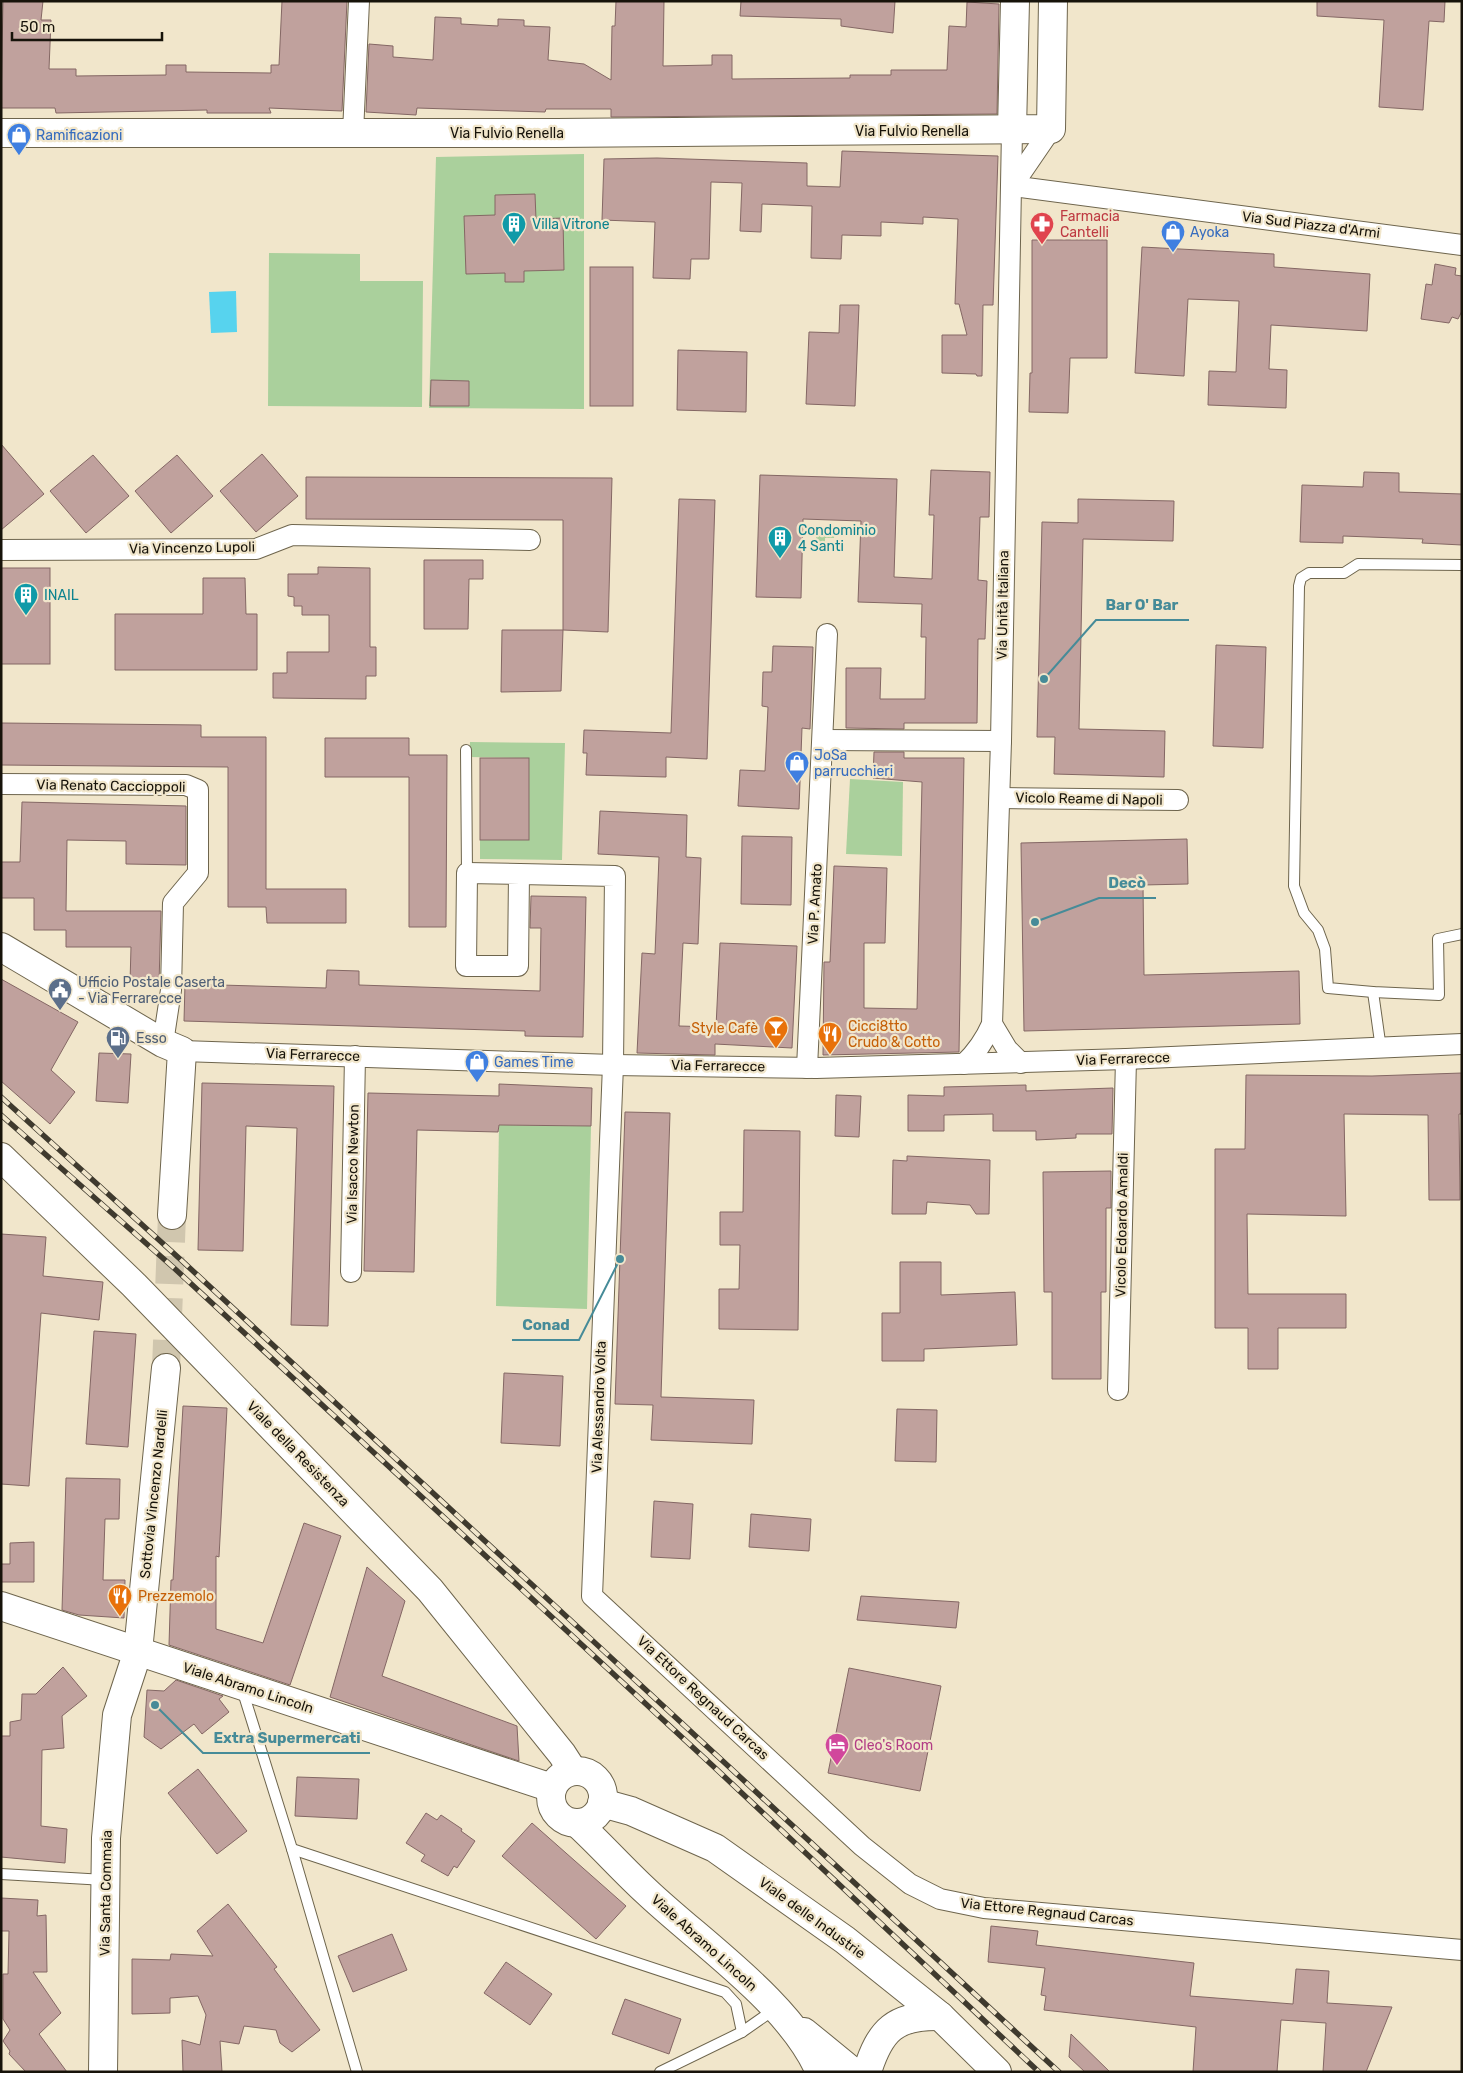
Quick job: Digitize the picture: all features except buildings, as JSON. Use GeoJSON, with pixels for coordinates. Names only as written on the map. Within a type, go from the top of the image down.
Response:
{"type":"FeatureCollection","features":[{"type":"Feature","properties":{"kind":"street"},"geometry":{"type":"LineString","coordinates":[[353,133],[359,1]]}},
{"type":"Feature","properties":{"kind":"street","name":"Via Unità Italiana"},"geometry":{"type":"LineString","coordinates":[[964,1064],[976,1053],[985,1040],[992,1024],[1000,798],[1015,1]]}},
{"type":"Feature","properties":{"kind":"street"},"geometry":{"type":"LineString","coordinates":[[1012,186],[1050,129],[1054,1]]}},
{"type":"Feature","properties":{"kind":"street"},"geometry":{"type":"LineString","coordinates":[[1012,130],[1050,129]]}},
{"type":"Feature","properties":{"kind":"street","name":"Via Fulvio Renella"},"geometry":{"type":"LineString","coordinates":[[1,133],[1012,130]]}},
{"type":"Feature","properties":{"kind":"street","name":"Via Sud Piazza d'Armi"},"geometry":{"type":"LineString","coordinates":[[1012,186],[1462,245]]}},
{"type":"Feature","properties":{"kind":"street","name":"Via Vincenzo Lupoli"},"geometry":{"type":"LineString","coordinates":[[1,550],[256,550],[292,535],[530,540]]}},
{"type":"Feature","properties":{"kind":"street","name":"Via P. Amato"},"geometry":{"type":"LineString","coordinates":[[807,1068],[827,634]]}},
{"type":"Feature","properties":{"kind":"street"},"geometry":{"type":"LineString","coordinates":[[822,740],[1001,741]]}},
{"type":"Feature","properties":{"kind":"street","name":"Via Renato Caccioppoli"},"geometry":{"type":"LineString","coordinates":[[1,784],[186,785],[198,790],[198,874],[173,902],[171,990],[173,1047]]}},
{"type":"Feature","properties":{"kind":"street","name":"Vicolo Reame di Napoli"},"geometry":{"type":"LineString","coordinates":[[1000,798],[1178,800]]}},
{"type":"Feature","properties":{"kind":"street"},"geometry":{"type":"LineString","coordinates":[[467,873],[519,874],[518,966],[466,966],[467,873]]}},
{"type":"Feature","properties":{"kind":"street","name":"Via Alessandro Volta"},"geometry":{"type":"LineString","coordinates":[[519,874],[616,876],[613,1064],[592,1570]]}},
{"type":"Feature","properties":{"kind":"street","name":"Via Ferrarecce"},"geometry":{"type":"LineString","coordinates":[[1,947],[173,1047],[355,1056],[807,1068],[1126,1059],[1462,1044]]}},
{"type":"Feature","properties":{"kind":"street"},"geometry":{"type":"LineString","coordinates":[[992,1024],[1006,1048],[1022,1062]]}},
{"type":"Feature","properties":{"kind":"street"},"geometry":{"type":"LineString","coordinates":[[172,1215],[173,1047]]}},
{"type":"Feature","properties":{"kind":"street","name":"Via Isacco Newton"},"geometry":{"type":"LineString","coordinates":[[351,1272],[355,1056]]}},
{"type":"Feature","properties":{"kind":"street","name":"Vicolo Edoardo Amaldi"},"geometry":{"type":"LineString","coordinates":[[1118,1390],[1126,1059]]}},
{"type":"Feature","properties":{"kind":"street","name":"Viale della Resistenza"},"geometry":{"type":"LineString","coordinates":[[1,1157],[134,1285],[430,1590],[562,1754],[573,1771]]}},
{"type":"Feature","properties":{"kind":"street","name":"Sottovia Vincenzo Nardelli"},"geometry":{"type":"LineString","coordinates":[[126,1647],[141,1620],[166,1368]]}},
{"type":"Feature","properties":{"kind":"street","name":"Via Ettore Regnaud Carcas"},"geometry":{"type":"LineString","coordinates":[[592,1570],[592,1596],[862,1846],[910,1884],[940,1899],[994,1909],[1462,1950]]}},
{"type":"Feature","properties":{"kind":"street","name":"Viale Abramo Lincoln"},"geometry":{"type":"LineString","coordinates":[[3,1609],[126,1647],[552,1788]]}},
{"type":"Feature","properties":{"kind":"street","name":"Via Santa Commaia"},"geometry":{"type":"LineString","coordinates":[[103,2072],[106,1838],[126,1647]]}},
{"type":"Feature","properties":{"kind":"street"},"geometry":{"type":"LineString","coordinates":[[573,1771],[590,1775],[596,1780],[600,1787],[602,1803],[598,1812],[592,1818],[577,1823],[562,1818],[556,1812],[551,1797],[552,1788],[560,1777],[573,1771]]}},
{"type":"Feature","properties":{"kind":"street","name":"Viale delle Industrie"},"geometry":{"type":"LineString","coordinates":[[602,1803],[631,1811],[715,1848],[844,1940],[940,2016],[997,2072]]}},
{"type":"Feature","properties":{"kind":"street","name":"Viale Abramo Lincoln"},"geometry":{"type":"LineString","coordinates":[[577,1823],[647,1892],[776,2008],[809,2050],[820,2072]]}},
{"type":"Feature","properties":{"kind":"street"},"geometry":{"type":"LineString","coordinates":[[776,2008],[853,2072]]}},
{"type":"Feature","properties":{"kind":"street"},"geometry":{"type":"LineString","coordinates":[[867,2072],[872,2054],[888,2030],[902,2021],[918,2016],[940,2016]]}},
{"type":"Feature","properties":{"kind":"lane"},"geometry":{"type":"LineString","coordinates":[[1462,565],[1358,564],[1344,573],[1309,573],[1300,578],[1298,586],[1294,886],[1304,912],[1318,930],[1325,949],[1328,988],[1439,995],[1438,939],[1462,934]]}},
{"type":"Feature","properties":{"kind":"lane"},"geometry":{"type":"LineString","coordinates":[[466,750],[467,873]]}},
{"type":"Feature","properties":{"kind":"lane"},"geometry":{"type":"LineString","coordinates":[[1373,992],[1381,1048]]}},
{"type":"Feature","properties":{"kind":"lane"},"geometry":{"type":"LineString","coordinates":[[241,1686],[358,2072]]}},
{"type":"Feature","properties":{"kind":"lane"},"geometry":{"type":"LineString","coordinates":[[292,1850],[725,1992],[736,2004],[742,2032]]}},
{"type":"Feature","properties":{"kind":"lane"},"geometry":{"type":"LineString","coordinates":[[1,1874],[105,1880]]}},
{"type":"Feature","properties":{"kind":"lane"},"geometry":{"type":"LineString","coordinates":[[660,2072],[742,2032],[776,2008]]}},
{"type":"Feature","properties":{"kind":"green space"},"geometry":{"type":"Polygon","coordinates":[[[584,154],[584,409],[429,408],[436,157],[584,154]]]}},
{"type":"Feature","properties":{"kind":"green space"},"geometry":{"type":"Polygon","coordinates":[[[269,253],[360,254],[360,281],[423,281],[422,407],[268,406],[269,253]]]}},
{"type":"Feature","properties":{"kind":"green space"},"geometry":{"type":"Polygon","coordinates":[[[835,526],[834,538],[825,538],[825,545],[816,552],[816,527],[835,526]]]}},
{"type":"Feature","properties":{"kind":"green space"},"geometry":{"type":"Polygon","coordinates":[[[470,742],[565,743],[562,860],[480,859],[480,840],[529,840],[529,758],[469,757],[470,742]]]}},
{"type":"Feature","properties":{"kind":"green space"},"geometry":{"type":"Polygon","coordinates":[[[850,779],[903,782],[902,856],[846,854],[850,779]]]}},
{"type":"Feature","properties":{"kind":"green space"},"geometry":{"type":"Polygon","coordinates":[[[499,1125],[591,1126],[587,1309],[496,1306],[499,1125]]]}},
{"type":"Feature","properties":{"kind":"water"},"geometry":{"type":"Polygon","coordinates":[[[236,291],[237,332],[211,333],[209,292],[236,291]]]}},
{"type":"Feature","properties":{"kind":"tunnel"},"geometry":{"type":"LineString","coordinates":[[166,1368],[172,1215]]}},
{"type":"Feature","properties":{"kind":"railway"},"geometry":{"type":"LineString","coordinates":[[1,1097],[180,1259],[1059,2072]]}},
{"type":"Feature","properties":{"kind":"railway"},"geometry":{"type":"LineString","coordinates":[[1,1115],[174,1268],[713,1766],[1039,2072]]}},
{"type":"Feature","properties":{"kind":"place","name":"Ramificazioni"},"geometry":{"type":"Point","coordinates":[19,156]}},
{"type":"Feature","properties":{"kind":"place","name":"Villa Vitrone"},"geometry":{"type":"Point","coordinates":[514,245]}},
{"type":"Feature","properties":{"kind":"place","name":"Farmacia Cantelli"},"geometry":{"type":"Point","coordinates":[1042,245]}},
{"type":"Feature","properties":{"kind":"place","name":"Ayoka"},"geometry":{"type":"Point","coordinates":[1173,253]}},
{"type":"Feature","properties":{"kind":"place","name":"Condominio 4 Santi"},"geometry":{"type":"Point","coordinates":[780,559]}},
{"type":"Feature","properties":{"kind":"place","name":"INAIL"},"geometry":{"type":"Point","coordinates":[26,616]}},
{"type":"Feature","properties":{"kind":"place","name":"Bar O' Bar"},"geometry":{"type":"Point","coordinates":[1044,679]}},
{"type":"Feature","properties":{"kind":"place","name":"JoSa parrucchieri"},"geometry":{"type":"Point","coordinates":[797,784]}},
{"type":"Feature","properties":{"kind":"place","name":"Decò"},"geometry":{"type":"Point","coordinates":[1035,922]}},
{"type":"Feature","properties":{"kind":"place","name":"Ufficio Postale Caserta - Via Ferrarecce"},"geometry":{"type":"Point","coordinates":[60,1011]}},
{"type":"Feature","properties":{"kind":"place","name":"Style Cafè"},"geometry":{"type":"Point","coordinates":[776,1049]}},
{"type":"Feature","properties":{"kind":"place","name":"Cicci8tto Crudo & Cotto"},"geometry":{"type":"Point","coordinates":[830,1055]}},
{"type":"Feature","properties":{"kind":"place","name":"Esso"},"geometry":{"type":"Point","coordinates":[118,1059]}},
{"type":"Feature","properties":{"kind":"place","name":"Games Time"},"geometry":{"type":"Point","coordinates":[477,1083]}},
{"type":"Feature","properties":{"kind":"place","name":"Conad"},"geometry":{"type":"Point","coordinates":[620,1259]}},
{"type":"Feature","properties":{"kind":"place","name":"Prezzemolo"},"geometry":{"type":"Point","coordinates":[120,1617]}},
{"type":"Feature","properties":{"kind":"place","name":"Extra Supermercati"},"geometry":{"type":"Point","coordinates":[155,1705]}},
{"type":"Feature","properties":{"kind":"place","name":"Cleo's Room"},"geometry":{"type":"Point","coordinates":[837,1766]}}]}
